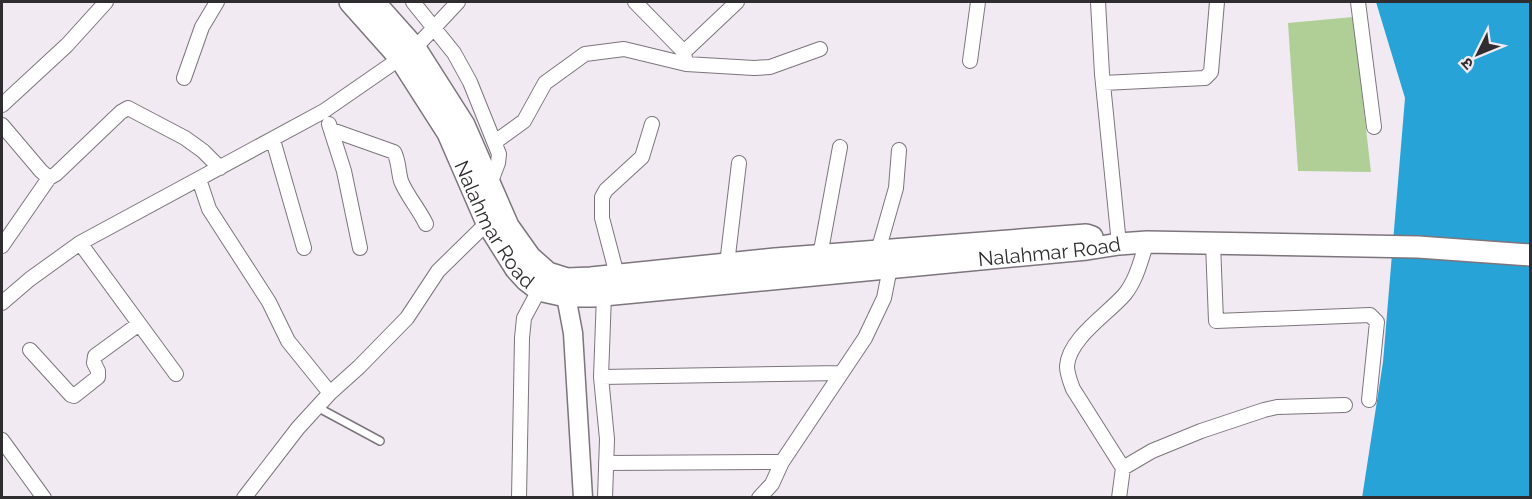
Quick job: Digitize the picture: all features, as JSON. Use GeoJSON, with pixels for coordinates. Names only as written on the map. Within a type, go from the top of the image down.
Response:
{"type":"FeatureCollection","features":[{"type":"Feature","properties":{"kind":"main road","name":"Nalahmar Road"},"geometry":{"type":"LineString","coordinates":[[350,2],[408,53],[448,133],[487,223],[516,269],[525,280],[539,290],[567,288],[617,275],[820,255],[884,259]]}},
{"type":"Feature","properties":{"kind":"main road","name":"Nalahmar Road"},"geometry":{"type":"LineString","coordinates":[[374,2],[408,53],[464,125],[508,226],[530,257],[567,288],[604,295],[884,259],[1087,249],[1147,242],[1418,247],[1530,255]]}},
{"type":"Feature","properties":{"kind":"street"},"geometry":{"type":"LineString","coordinates":[[2,105],[67,45],[106,2]]}},
{"type":"Feature","properties":{"kind":"street"},"geometry":{"type":"LineString","coordinates":[[184,78],[202,27],[217,2]]}},
{"type":"Feature","properties":{"kind":"street"},"geometry":{"type":"LineString","coordinates":[[413,2],[454,53],[470,82],[499,154],[490,184]]}},
{"type":"Feature","properties":{"kind":"street"},"geometry":{"type":"LineString","coordinates":[[2,303],[30,279],[80,243],[324,111],[408,53],[458,2]]}},
{"type":"Feature","properties":{"kind":"street"},"geometry":{"type":"LineString","coordinates":[[635,2],[685,58]]}},
{"type":"Feature","properties":{"kind":"street"},"geometry":{"type":"LineString","coordinates":[[685,58],[737,2]]}},
{"type":"Feature","properties":{"kind":"street"},"geometry":{"type":"LineString","coordinates":[[970,61],[978,2]]}},
{"type":"Feature","properties":{"kind":"street"},"geometry":{"type":"LineString","coordinates":[[1098,2],[1103,83],[1119,244]]}},
{"type":"Feature","properties":{"kind":"street"},"geometry":{"type":"LineString","coordinates":[[1103,83],[1205,78],[1211,72],[1217,2]]}},
{"type":"Feature","properties":{"kind":"street"},"geometry":{"type":"LineString","coordinates":[[1358,2],[1374,127]]}},
{"type":"Feature","properties":{"kind":"street"},"geometry":{"type":"LineString","coordinates":[[495,142],[524,121],[545,83],[585,54],[624,49],[685,58],[770,66],[820,48]]}},
{"type":"Feature","properties":{"kind":"street"},"geometry":{"type":"LineString","coordinates":[[2,246],[49,178],[128,108],[185,138],[203,151],[220,168]]}},
{"type":"Feature","properties":{"kind":"street"},"geometry":{"type":"LineString","coordinates":[[324,111],[344,171],[360,248]]}},
{"type":"Feature","properties":{"kind":"street"},"geometry":{"type":"LineString","coordinates":[[617,275],[602,218],[602,197],[606,190],[642,157],[652,124]]}},
{"type":"Feature","properties":{"kind":"street"},"geometry":{"type":"LineString","coordinates":[[2,125],[40,171],[49,178]]}},
{"type":"Feature","properties":{"kind":"street"},"geometry":{"type":"LineString","coordinates":[[332,130],[394,152],[398,158],[400,178],[426,224]]}},
{"type":"Feature","properties":{"kind":"street"},"geometry":{"type":"LineString","coordinates":[[273,140],[304,248]]}},
{"type":"Feature","properties":{"kind":"street"},"geometry":{"type":"LineString","coordinates":[[820,255],[840,147]]}},
{"type":"Feature","properties":{"kind":"street"},"geometry":{"type":"LineString","coordinates":[[759,498],[772,484],[782,462],[865,338],[884,298],[884,259],[896,188],[899,150]]}},
{"type":"Feature","properties":{"kind":"street"},"geometry":{"type":"LineString","coordinates":[[727,264],[739,163]]}},
{"type":"Feature","properties":{"kind":"street"},"geometry":{"type":"LineString","coordinates":[[199,179],[209,209],[269,302],[288,341],[330,393]]}},
{"type":"Feature","properties":{"kind":"street"},"geometry":{"type":"LineString","coordinates":[[245,497],[317,407],[347,380],[399,326],[438,271],[487,223]]}},
{"type":"Feature","properties":{"kind":"street"},"geometry":{"type":"LineString","coordinates":[[1119,498],[1123,468],[1073,389],[1067,364],[1085,331],[1117,302],[1131,285],[1147,242]]}},
{"type":"Feature","properties":{"kind":"street"},"geometry":{"type":"LineString","coordinates":[[80,243],[176,374]]}},
{"type":"Feature","properties":{"kind":"street"},"geometry":{"type":"LineString","coordinates":[[1213,243],[1216,321],[1370,315],[1377,322],[1370,400]]}},
{"type":"Feature","properties":{"kind":"street"},"geometry":{"type":"LineString","coordinates":[[567,288],[573,333],[583,498]]}},
{"type":"Feature","properties":{"kind":"street"},"geometry":{"type":"LineString","coordinates":[[519,498],[522,338],[524,318],[539,290]]}},
{"type":"Feature","properties":{"kind":"street"},"geometry":{"type":"LineString","coordinates":[[604,295],[601,377],[607,439],[605,498]]}},
{"type":"Feature","properties":{"kind":"street"},"geometry":{"type":"LineString","coordinates":[[30,350],[74,396],[98,377],[94,363],[95,356],[139,324]]}},
{"type":"Feature","properties":{"kind":"street"},"geometry":{"type":"LineString","coordinates":[[601,377],[841,373]]}},
{"type":"Feature","properties":{"kind":"street"},"geometry":{"type":"LineString","coordinates":[[1123,468],[1152,451],[1200,431],[1264,410],[1277,407],[1345,405]]}},
{"type":"Feature","properties":{"kind":"street"},"geometry":{"type":"LineString","coordinates":[[2,440],[44,498]]}},
{"type":"Feature","properties":{"kind":"street"},"geometry":{"type":"LineString","coordinates":[[606,463],[782,462]]}},
{"type":"Feature","properties":{"kind":"lane"},"geometry":{"type":"LineString","coordinates":[[317,407],[380,441]]}},
{"type":"Feature","properties":{"kind":"green space"},"geometry":{"type":"Polygon","coordinates":[[[1353,17],[1371,172],[1298,171],[1288,23],[1353,17]]]}},
{"type":"Feature","properties":{"kind":"water"},"geometry":{"type":"Polygon","coordinates":[[[1376,2],[1530,2],[1530,497],[1362,498],[1383,362],[1405,98],[1376,2]]]}}]}
